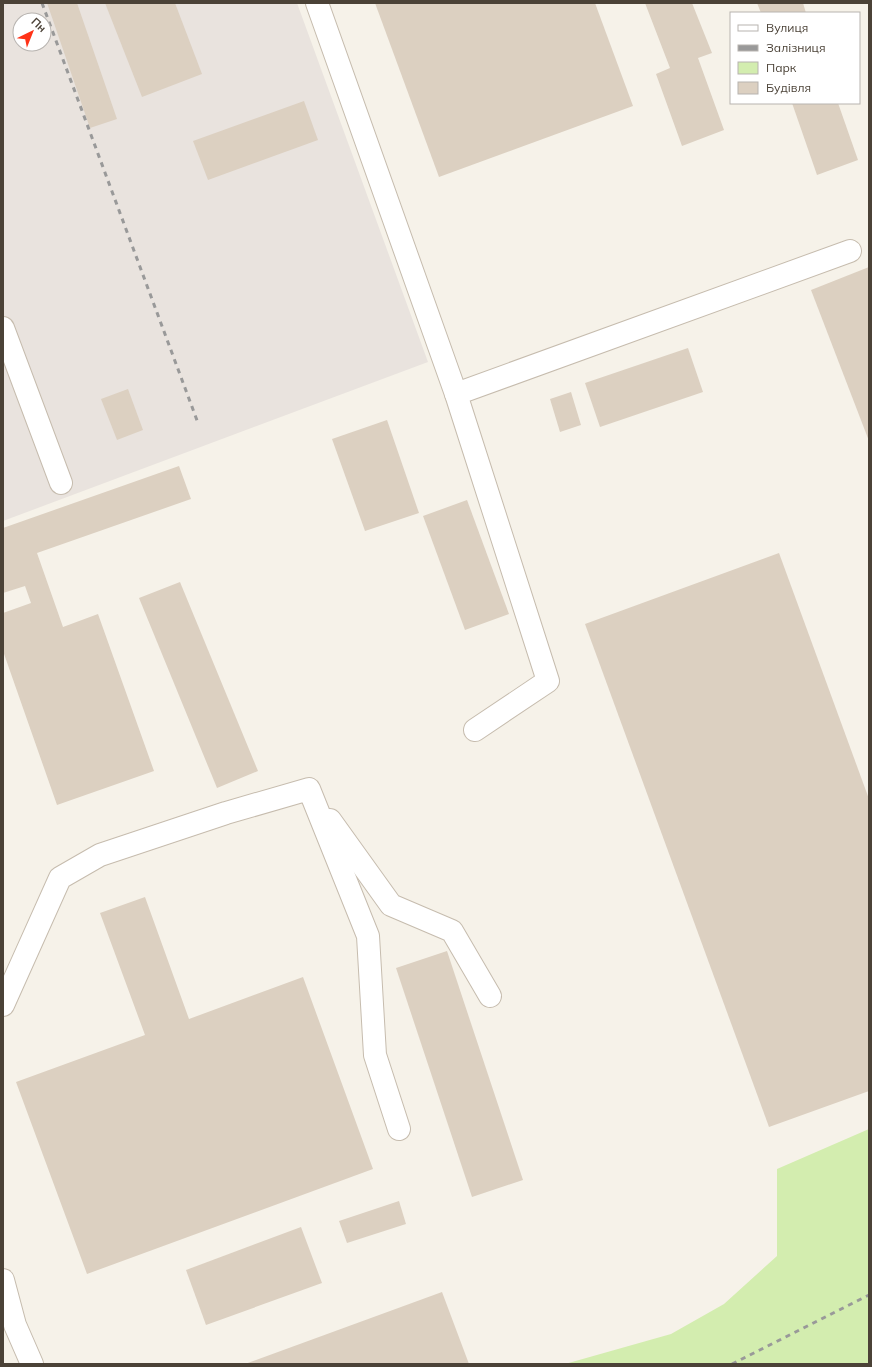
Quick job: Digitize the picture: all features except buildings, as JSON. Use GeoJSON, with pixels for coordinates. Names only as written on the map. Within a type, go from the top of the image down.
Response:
{"type":"FeatureCollection","features":[{"type":"Feature","properties":{"kind":"street"},"geometry":{"type":"LineString","coordinates":[[318,3],[456,394],[548,681],[476,730]]}},
{"type":"Feature","properties":{"kind":"street"},"geometry":{"type":"LineString","coordinates":[[456,394],[850,250]]}},
{"type":"Feature","properties":{"kind":"street"},"geometry":{"type":"LineString","coordinates":[[3,328],[61,482]]}},
{"type":"Feature","properties":{"kind":"street"},"geometry":{"type":"LineString","coordinates":[[309,789],[392,905],[452,931],[490,996]]}},
{"type":"Feature","properties":{"kind":"street"},"geometry":{"type":"LineString","coordinates":[[3,1005],[60,878],[100,855],[226,813],[309,789]]}},
{"type":"Feature","properties":{"kind":"street"},"geometry":{"type":"LineString","coordinates":[[309,789],[368,936],[375,1055],[400,1129]]}},
{"type":"Feature","properties":{"kind":"street"},"geometry":{"type":"LineString","coordinates":[[3,1280],[15,1325],[32,1364]]}},
{"type":"Feature","properties":{"kind":"shaded area"},"geometry":{"type":"Polygon","coordinates":[[[3,3],[297,3],[428,362],[3,521],[3,3]]]}},
{"type":"Feature","properties":{"kind":"green space"},"geometry":{"type":"Polygon","coordinates":[[[869,1129],[869,1364],[565,1364],[671,1334],[724,1304],[777,1256],[777,1169],[869,1129]]]}},
{"type":"Feature","properties":{"kind":"railway"},"geometry":{"type":"LineString","coordinates":[[42,3],[198,423]]}},
{"type":"Feature","properties":{"kind":"railway"},"geometry":{"type":"LineString","coordinates":[[732,1364],[869,1295]]}}]}
